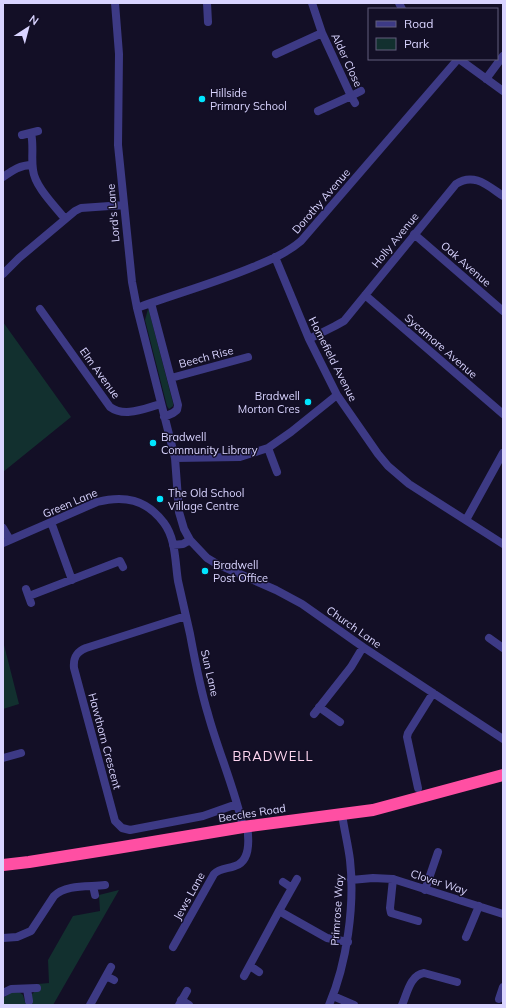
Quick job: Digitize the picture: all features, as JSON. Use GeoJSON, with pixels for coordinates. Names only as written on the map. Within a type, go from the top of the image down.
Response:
{"type":"FeatureCollection","features":[{"type":"Feature","properties":{"kind":"highway","name":"Beccles Road"},"geometry":{"type":"LineString","coordinates":[[3,865],[110,850],[245,827],[373,810],[503,775]]}},
{"type":"Feature","properties":{"kind":"street","name":"Lord's Lane"},"geometry":{"type":"LineString","coordinates":[[115,3],[119,54],[118,145],[129,258],[136,308],[175,458],[179,512],[184,529],[190,540]]}},
{"type":"Feature","properties":{"kind":"street"},"geometry":{"type":"LineString","coordinates":[[207,3],[208,22]]}},
{"type":"Feature","properties":{"kind":"street","name":"Alder Close"},"geometry":{"type":"LineString","coordinates":[[312,3],[322,33],[353,99]]}},
{"type":"Feature","properties":{"kind":"street","name":"Alder Close"},"geometry":{"type":"LineString","coordinates":[[276,54],[322,33]]}},
{"type":"Feature","properties":{"kind":"street"},"geometry":{"type":"LineString","coordinates":[[486,79],[503,56]]}},
{"type":"Feature","properties":{"kind":"street","name":"Dorothy Avenue"},"geometry":{"type":"LineString","coordinates":[[136,308],[224,279],[275,257],[301,241],[458,60]]}},
{"type":"Feature","properties":{"kind":"street"},"geometry":{"type":"LineString","coordinates":[[460,60],[503,91]]}},
{"type":"Feature","properties":{"kind":"street","name":"Alder Close"},"geometry":{"type":"LineString","coordinates":[[318,111],[353,99],[361,91]]}},
{"type":"Feature","properties":{"kind":"street"},"geometry":{"type":"LineString","coordinates":[[22,135],[35,132],[32,165],[35,178],[39,186],[65,219]]}},
{"type":"Feature","properties":{"kind":"street"},"geometry":{"type":"LineString","coordinates":[[3,177],[18,167],[32,165]]}},
{"type":"Feature","properties":{"kind":"street","name":"Holly Avenue"},"geometry":{"type":"LineString","coordinates":[[309,338],[344,321],[452,187],[460,181],[476,180],[482,182],[503,196]]}},
{"type":"Feature","properties":{"kind":"street"},"geometry":{"type":"LineString","coordinates":[[3,274],[65,219],[80,208],[124,205]]}},
{"type":"Feature","properties":{"kind":"street","name":"Oak Avenue"},"geometry":{"type":"LineString","coordinates":[[414,234],[503,311]]}},
{"type":"Feature","properties":{"kind":"street","name":"Homefield Avenue"},"geometry":{"type":"LineString","coordinates":[[275,257],[309,338],[337,395],[378,454],[388,466],[409,484],[503,544]]}},
{"type":"Feature","properties":{"kind":"street","name":"Sycamore Avenue"},"geometry":{"type":"LineString","coordinates":[[365,295],[503,414]]}},
{"type":"Feature","properties":{"kind":"street"},"geometry":{"type":"LineString","coordinates":[[151,303],[178,405],[177,410],[174,413],[164,417]]}},
{"type":"Feature","properties":{"kind":"street","name":"Elm Avenue"},"geometry":{"type":"LineString","coordinates":[[40,309],[110,407],[118,412],[127,413],[161,404]]}},
{"type":"Feature","properties":{"kind":"street","name":"Beech Rise"},"geometry":{"type":"LineString","coordinates":[[171,378],[248,357]]}},
{"type":"Feature","properties":{"kind":"street"},"geometry":{"type":"LineString","coordinates":[[175,458],[240,457],[268,448],[291,432],[337,395]]}},
{"type":"Feature","properties":{"kind":"street"},"geometry":{"type":"LineString","coordinates":[[268,448],[277,472]]}},
{"type":"Feature","properties":{"kind":"street"},"geometry":{"type":"LineString","coordinates":[[466,520],[503,453]]}},
{"type":"Feature","properties":{"kind":"street","name":"Green Lane"},"geometry":{"type":"LineString","coordinates":[[6,541],[97,502],[110,498],[130,499],[148,507],[164,523]]}},
{"type":"Feature","properties":{"kind":"street"},"geometry":{"type":"LineString","coordinates":[[51,522],[72,580]]}},
{"type":"Feature","properties":{"kind":"street","name":"Sun Lane"},"geometry":{"type":"LineString","coordinates":[[164,523],[171,535],[178,581],[200,685],[236,804],[245,827]]}},
{"type":"Feature","properties":{"kind":"street"},"geometry":{"type":"LineString","coordinates":[[3,528],[6,541]]}},
{"type":"Feature","properties":{"kind":"street"},"geometry":{"type":"LineString","coordinates":[[173,545],[183,544],[190,540]]}},
{"type":"Feature","properties":{"kind":"street","name":"Church Lane"},"geometry":{"type":"LineString","coordinates":[[190,540],[206,558],[276,590],[302,604],[363,647],[503,739]]}},
{"type":"Feature","properties":{"kind":"street"},"geometry":{"type":"LineString","coordinates":[[29,596],[120,561]]}},
{"type":"Feature","properties":{"kind":"street","name":"Hawthorn Crescent"},"geometry":{"type":"LineString","coordinates":[[186,616],[79,651],[75,656],[74,668],[115,821],[122,828],[130,830],[203,816],[236,804]]}},
{"type":"Feature","properties":{"kind":"street"},"geometry":{"type":"LineString","coordinates":[[489,638],[503,648]]}},
{"type":"Feature","properties":{"kind":"street"},"geometry":{"type":"LineString","coordinates":[[340,722],[317,710],[351,667],[363,647]]}},
{"type":"Feature","properties":{"kind":"street"},"geometry":{"type":"LineString","coordinates":[[418,788],[408,733],[433,693]]}},
{"type":"Feature","properties":{"kind":"street"},"geometry":{"type":"LineString","coordinates":[[3,758],[21,753]]}},
{"type":"Feature","properties":{"kind":"street","name":"Primrose Way"},"geometry":{"type":"LineString","coordinates":[[329,1005],[333,996],[348,942],[351,880],[350,860],[342,814]]}},
{"type":"Feature","properties":{"kind":"street","name":"Jews Lane"},"geometry":{"type":"LineString","coordinates":[[173,947],[214,874],[222,869],[240,864],[244,858],[248,849],[245,827]]}},
{"type":"Feature","properties":{"kind":"street"},"geometry":{"type":"LineString","coordinates":[[425,890],[438,852]]}},
{"type":"Feature","properties":{"kind":"street","name":"Clover Way"},"geometry":{"type":"LineString","coordinates":[[393,878],[390,908],[391,913],[418,921]]}},
{"type":"Feature","properties":{"kind":"street","name":"Clover Way"},"geometry":{"type":"LineString","coordinates":[[351,880],[393,878],[425,890],[503,914]]}},
{"type":"Feature","properties":{"kind":"street"},"geometry":{"type":"LineString","coordinates":[[244,976],[297,879]]}},
{"type":"Feature","properties":{"kind":"street"},"geometry":{"type":"LineString","coordinates":[[283,882],[292,888]]}},
{"type":"Feature","properties":{"kind":"street"},"geometry":{"type":"LineString","coordinates":[[3,938],[23,936],[31,931],[58,892],[65,889],[104,885]]}},
{"type":"Feature","properties":{"kind":"street"},"geometry":{"type":"LineString","coordinates":[[93,886],[94,895]]}},
{"type":"Feature","properties":{"kind":"street"},"geometry":{"type":"LineString","coordinates":[[466,937],[479,906]]}},
{"type":"Feature","properties":{"kind":"street"},"geometry":{"type":"LineString","coordinates":[[279,911],[327,938],[348,942]]}},
{"type":"Feature","properties":{"kind":"street"},"geometry":{"type":"LineString","coordinates":[[250,966],[259,972]]}},
{"type":"Feature","properties":{"kind":"street"},"geometry":{"type":"LineString","coordinates":[[90,1005],[110,978],[111,967]]}},
{"type":"Feature","properties":{"kind":"street"},"geometry":{"type":"LineString","coordinates":[[402,1005],[411,983],[418,974],[424,973],[457,982]]}},
{"type":"Feature","properties":{"kind":"street"},"geometry":{"type":"LineString","coordinates":[[3,993],[11,990],[37,988]]}},
{"type":"Feature","properties":{"kind":"street"},"geometry":{"type":"LineString","coordinates":[[499,999],[503,988]]}},
{"type":"Feature","properties":{"kind":"street"},"geometry":{"type":"LineString","coordinates":[[26,989],[29,1001]]}},
{"type":"Feature","properties":{"kind":"street"},"geometry":{"type":"LineString","coordinates":[[188,991],[180,1003],[189,1005]]}},
{"type":"Feature","properties":{"kind":"street"},"geometry":{"type":"LineString","coordinates":[[333,996],[354,1005]]}},
{"type":"Feature","properties":{"kind":"green space"},"geometry":{"type":"Polygon","coordinates":[[[148,309],[173,403],[173,406],[169,409],[145,320],[148,309]]]}},
{"type":"Feature","properties":{"kind":"green space"},"geometry":{"type":"Polygon","coordinates":[[[3,322],[71,417],[3,472],[3,322]]]}},
{"type":"Feature","properties":{"kind":"green space"},"geometry":{"type":"Polygon","coordinates":[[[3,641],[19,704],[3,709],[3,641]]]}},
{"type":"Feature","properties":{"kind":"green space"},"geometry":{"type":"Polygon","coordinates":[[[119,890],[53,1005],[3,1005],[3,998],[12,992],[19,992],[23,995],[25,1002],[32,1001],[32,994],[38,989],[38,984],[49,983],[48,960],[73,916],[100,911],[99,895],[119,890]]]}},
{"type":"Feature","properties":{"kind":"place","name":"Hillside Primary School"},"geometry":{"type":"Point","coordinates":[202,99]}},
{"type":"Feature","properties":{"kind":"place","name":"Bradwell Morton Cres"},"geometry":{"type":"Point","coordinates":[308,402]}},
{"type":"Feature","properties":{"kind":"place","name":"Bradwell Community Library"},"geometry":{"type":"Point","coordinates":[153,443]}},
{"type":"Feature","properties":{"kind":"place","name":"The Old School Village Centre"},"geometry":{"type":"Point","coordinates":[160,499]}},
{"type":"Feature","properties":{"kind":"place","name":"Bradwell Post Office"},"geometry":{"type":"Point","coordinates":[205,571]}},
{"type":"Feature","properties":{"kind":"district","name":"BRADWELL"},"geometry":{"type":"Point","coordinates":[273,756]}}]}
